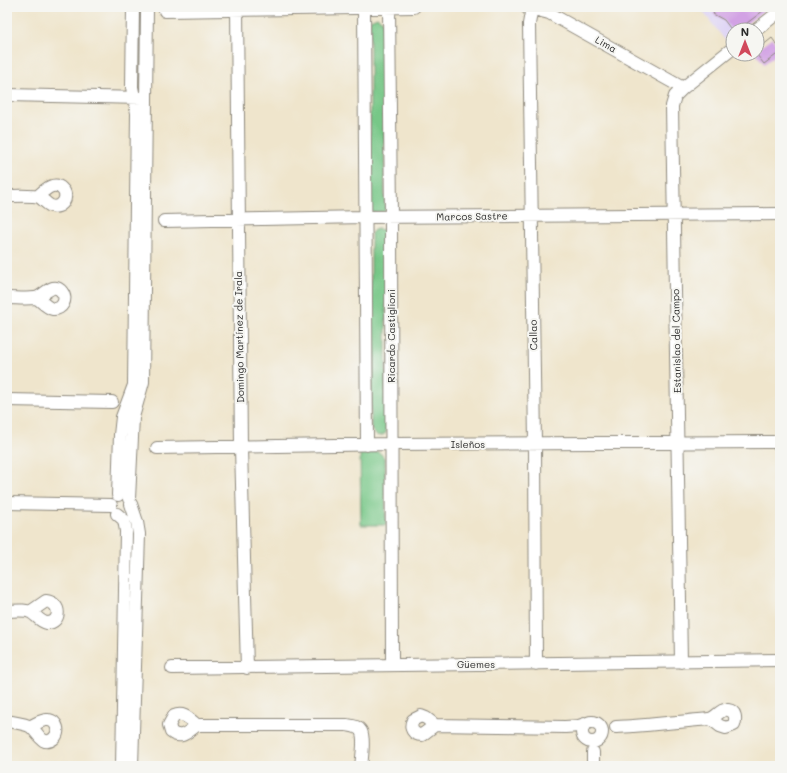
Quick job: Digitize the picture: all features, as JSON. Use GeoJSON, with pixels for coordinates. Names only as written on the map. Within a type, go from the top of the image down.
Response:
{"type":"FeatureCollection","features":[{"type":"Feature","properties":{"kind":"street"},"geometry":{"type":"LineString","coordinates":[[132,766],[139,534],[137,522],[121,503],[133,417],[143,382],[140,98],[132,88],[133,7]]}},
{"type":"Feature","properties":{"kind":"street"},"geometry":{"type":"LineString","coordinates":[[122,766],[126,531],[121,503],[120,435],[122,417],[134,385],[137,121],[147,7]]}},
{"type":"Feature","properties":{"kind":"street","name":"Ricardo Castiglioni"},"geometry":{"type":"LineString","coordinates":[[390,7],[392,665]]}},
{"type":"Feature","properties":{"kind":"street"},"geometry":{"type":"LineString","coordinates":[[165,11],[414,7]]}},
{"type":"Feature","properties":{"kind":"street","name":"Lima"},"geometry":{"type":"LineString","coordinates":[[530,7],[549,13],[683,88]]}},
{"type":"Feature","properties":{"kind":"street","name":"Callao"},"geometry":{"type":"LineString","coordinates":[[530,7],[536,664]]}},
{"type":"Feature","properties":{"kind":"street"},"geometry":{"type":"LineString","coordinates":[[364,8],[367,445]]}},
{"type":"Feature","properties":{"kind":"street","name":"Domingo Martínez de Irala"},"geometry":{"type":"LineString","coordinates":[[237,9],[241,448],[248,668]]}},
{"type":"Feature","properties":{"kind":"street"},"geometry":{"type":"LineString","coordinates":[[765,23],[780,11]]}},
{"type":"Feature","properties":{"kind":"street","name":"Estanislao del Campo"},"geometry":{"type":"LineString","coordinates":[[681,662],[672,106],[675,96],[683,88],[725,54]]}},
{"type":"Feature","properties":{"kind":"street"},"geometry":{"type":"LineString","coordinates":[[7,94],[140,98]]}},
{"type":"Feature","properties":{"kind":"street"},"geometry":{"type":"LineString","coordinates":[[7,196],[38,196]]}},
{"type":"Feature","properties":{"kind":"street","name":"Marcos Sastre"},"geometry":{"type":"LineString","coordinates":[[164,221],[365,217],[780,214]]}},
{"type":"Feature","properties":{"kind":"street"},"geometry":{"type":"LineString","coordinates":[[7,298],[37,298]]}},
{"type":"Feature","properties":{"kind":"street"},"geometry":{"type":"LineString","coordinates":[[7,400],[112,402],[121,398],[134,385]]}},
{"type":"Feature","properties":{"kind":"street"},"geometry":{"type":"LineString","coordinates":[[112,402],[117,407],[122,417]]}},
{"type":"Feature","properties":{"kind":"street","name":"Isleños"},"geometry":{"type":"LineString","coordinates":[[157,448],[241,448],[392,444],[780,442]]}},
{"type":"Feature","properties":{"kind":"street"},"geometry":{"type":"LineString","coordinates":[[7,503],[121,503]]}},
{"type":"Feature","properties":{"kind":"street"},"geometry":{"type":"LineString","coordinates":[[7,611],[30,612]]}},
{"type":"Feature","properties":{"kind":"street","name":"Güemes"},"geometry":{"type":"LineString","coordinates":[[172,668],[780,660]]}},
{"type":"Feature","properties":{"kind":"street"},"geometry":{"type":"LineString","coordinates":[[565,727],[594,738],[616,727],[711,719]]}},
{"type":"Feature","properties":{"kind":"street"},"geometry":{"type":"LineString","coordinates":[[7,721],[31,726]]}},
{"type":"Feature","properties":{"kind":"street"},"geometry":{"type":"LineString","coordinates":[[435,726],[565,727],[595,722],[593,766]]}},
{"type":"Feature","properties":{"kind":"street"},"geometry":{"type":"LineString","coordinates":[[197,725],[347,725],[356,727],[361,731],[362,766]]}},
{"type":"Feature","properties":{"kind":"shaded area"},"geometry":{"type":"Polygon","coordinates":[[[769,7],[749,22],[725,22],[725,40],[700,8],[769,7]]]}},
{"type":"Feature","properties":{"kind":"green space"},"geometry":{"type":"Polygon","coordinates":[[[377,17],[383,21],[384,212],[372,212],[370,209],[370,20],[377,17]]]}},
{"type":"Feature","properties":{"kind":"green space"},"geometry":{"type":"Polygon","coordinates":[[[378,229],[383,230],[386,233],[386,433],[379,436],[376,435],[371,429],[371,233],[378,229]]]}},
{"type":"Feature","properties":{"kind":"green space"},"geometry":{"type":"Polygon","coordinates":[[[360,451],[378,452],[385,460],[386,525],[361,525],[360,451]]]}},
{"type":"Feature","properties":{"kind":"building"},"geometry":{"type":"Polygon","coordinates":[[[717,7],[768,7],[748,22],[726,22],[713,14],[717,7]]]}},
{"type":"Feature","properties":{"kind":"building"},"geometry":{"type":"Polygon","coordinates":[[[772,38],[780,49],[780,52],[764,64],[762,62],[765,62],[765,44],[772,38]]]}}]}
